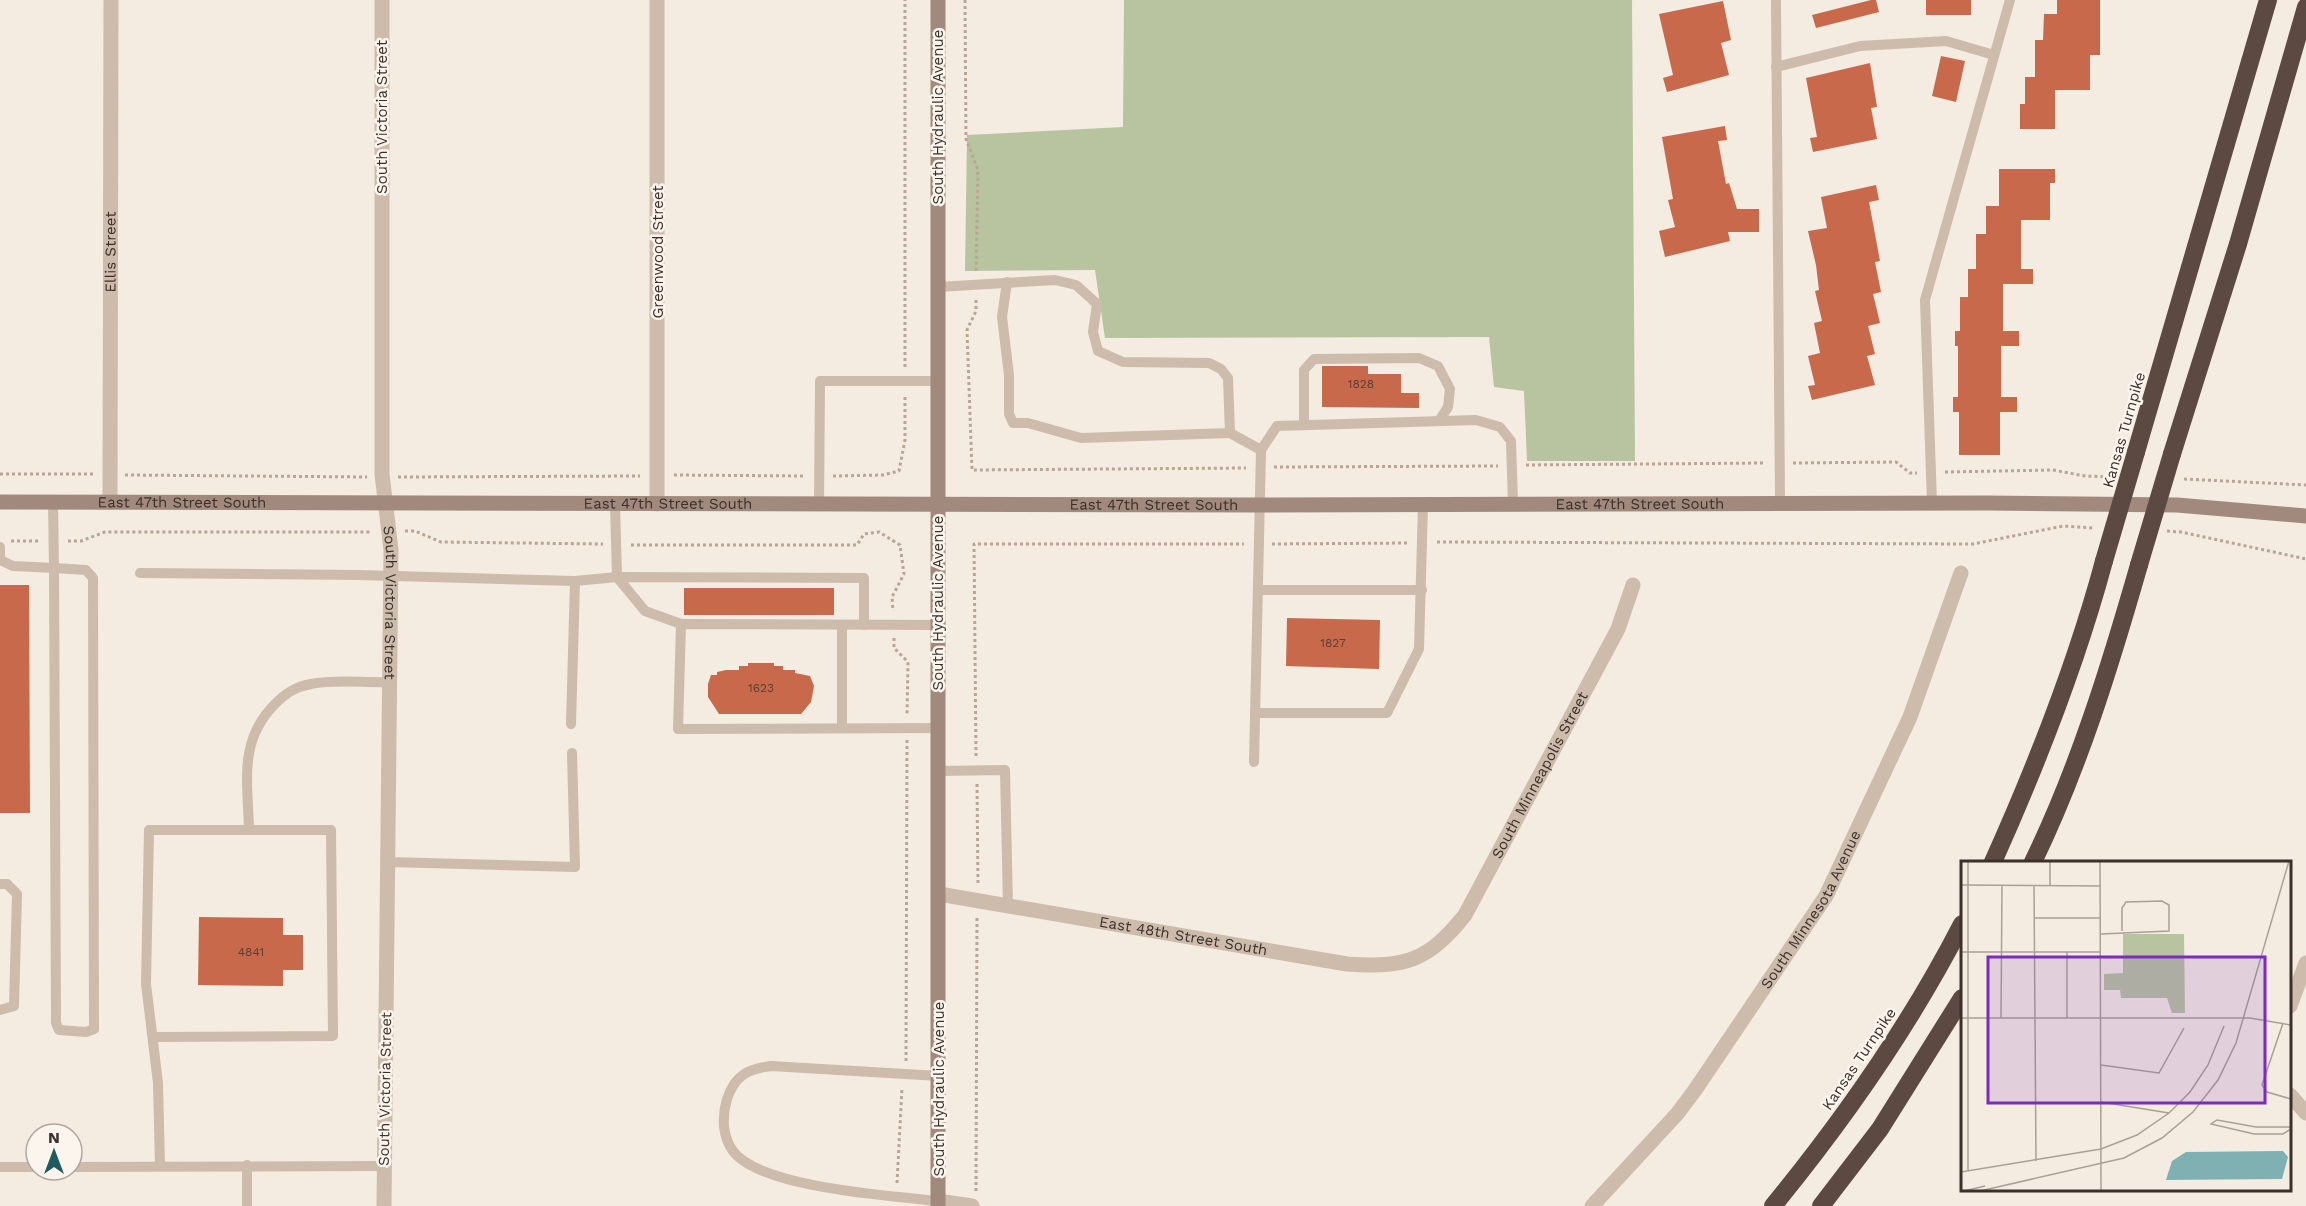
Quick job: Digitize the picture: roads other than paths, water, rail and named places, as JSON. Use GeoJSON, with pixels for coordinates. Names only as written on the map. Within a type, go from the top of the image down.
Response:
{"type":"FeatureCollection","features":[{"type":"Feature","properties":{"kind":"highway","name":"Kansas Turnpike"},"geometry":{"type":"LineString","coordinates":[[1993,861],[2058,708],[2104,561],[2268,0]]}},
{"type":"Feature","properties":{"kind":"highway"},"geometry":{"type":"LineString","coordinates":[[2032,861],[2077,758],[2111,663],[2172,454],[2238,244],[2306,7]]}},
{"type":"Feature","properties":{"kind":"highway","name":"Kansas Turnpike"},"geometry":{"type":"LineString","coordinates":[[1773,1206],[1861,1090],[1909,1018],[1961,926]]}},
{"type":"Feature","properties":{"kind":"highway"},"geometry":{"type":"LineString","coordinates":[[1821,1206],[1880,1129],[1961,1000]]}},
{"type":"Feature","properties":{"kind":"main road","name":"South Hydraulic Avenue"},"geometry":{"type":"LineString","coordinates":[[938,0],[938,1204]]}},
{"type":"Feature","properties":{"kind":"main road","name":"East 47th Street South"},"geometry":{"type":"LineString","coordinates":[[0,502],[819,505],[1932,503],[2178,505],[2306,516]]}},
{"type":"Feature","properties":{"kind":"street","name":"Ellis Street"},"geometry":{"type":"LineString","coordinates":[[110,502],[111,0]]}},
{"type":"Feature","properties":{"kind":"street","name":"South Victoria Street"},"geometry":{"type":"LineString","coordinates":[[382,0],[382,477],[389,532],[391,576],[384,1206]]}},
{"type":"Feature","properties":{"kind":"street","name":"Greenwood Street"},"geometry":{"type":"LineString","coordinates":[[657,0],[657,504]]}},
{"type":"Feature","properties":{"kind":"street","name":"South Minnesota Avenue"},"geometry":{"type":"LineString","coordinates":[[1592,1206],[1677,1114],[1826,897],[1910,717],[1961,573]]}},
{"type":"Feature","properties":{"kind":"street","name":"South Minneapolis Street"},"geometry":{"type":"LineString","coordinates":[[1426,953],[1442,942],[1466,915],[1618,629],[1633,585]]}},
{"type":"Feature","properties":{"kind":"street","name":"East 48th Street South"},"geometry":{"type":"LineString","coordinates":[[939,894],[1347,964],[1398,964],[1426,953]]}},
{"type":"Feature","properties":{"kind":"street"},"geometry":{"type":"LineString","coordinates":[[2291,1001],[2306,963]]}},
{"type":"Feature","properties":{"kind":"street"},"geometry":{"type":"LineString","coordinates":[[2291,1097],[2306,1113]]}},
{"type":"Feature","properties":{"kind":"street"},"geometry":{"type":"LineString","coordinates":[[938,1204],[972,1206]]}},
{"type":"Feature","properties":{"kind":"lane"},"geometry":{"type":"LineString","coordinates":[[1776,0],[1780,503]]}},
{"type":"Feature","properties":{"kind":"lane"},"geometry":{"type":"LineString","coordinates":[[1932,503],[1925,300],[2010,0]]}},
{"type":"Feature","properties":{"kind":"lane"},"geometry":{"type":"LineString","coordinates":[[1776,67],[1870,45],[1946,41],[1994,55]]}},
{"type":"Feature","properties":{"kind":"lane"},"geometry":{"type":"LineString","coordinates":[[938,286],[1055,280],[1076,285],[1097,304],[1093,332],[1098,351],[1123,362],[1209,363],[1221,369],[1228,378],[1230,434]]}},
{"type":"Feature","properties":{"kind":"lane"},"geometry":{"type":"LineString","coordinates":[[1007,282],[1002,317],[1009,375],[1009,414],[1013,423],[1028,423],[1081,438],[1230,434],[1261,450]]}},
{"type":"Feature","properties":{"kind":"lane"},"geometry":{"type":"LineString","coordinates":[[1304,425],[1304,370],[1314,359],[1419,358],[1438,366],[1450,389],[1448,407],[1439,421]]}},
{"type":"Feature","properties":{"kind":"lane"},"geometry":{"type":"LineString","coordinates":[[819,505],[820,381],[938,381]]}},
{"type":"Feature","properties":{"kind":"lane"},"geometry":{"type":"LineString","coordinates":[[1254,762],[1261,450],[1277,426],[1476,420],[1500,427],[1511,441],[1513,504]]}},
{"type":"Feature","properties":{"kind":"lane"},"geometry":{"type":"LineString","coordinates":[[0,548],[0,560],[13,566],[54,568],[86,570],[93,578],[94,1029],[86,1032],[59,1030],[56,1023],[54,568],[53,502]]}},
{"type":"Feature","properties":{"kind":"lane"},"geometry":{"type":"LineString","coordinates":[[615,504],[617,577],[645,610],[681,624],[705,620],[813,620],[842,625],[938,625]]}},
{"type":"Feature","properties":{"kind":"lane"},"geometry":{"type":"LineString","coordinates":[[1255,713],[1387,713],[1419,649],[1423,504]]}},
{"type":"Feature","properties":{"kind":"lane"},"geometry":{"type":"LineString","coordinates":[[140,573],[575,581],[617,577],[705,583],[814,583],[864,578],[864,625]]}},
{"type":"Feature","properties":{"kind":"lane"},"geometry":{"type":"LineString","coordinates":[[572,724],[575,581]]}},
{"type":"Feature","properties":{"kind":"lane"},"geometry":{"type":"LineString","coordinates":[[1258,590],[1422,590]]}},
{"type":"Feature","properties":{"kind":"lane"},"geometry":{"type":"LineString","coordinates":[[681,624],[678,729],[939,728]]}},
{"type":"Feature","properties":{"kind":"lane"},"geometry":{"type":"LineString","coordinates":[[842,625],[842,728]]}},
{"type":"Feature","properties":{"kind":"lane"},"geometry":{"type":"LineString","coordinates":[[249,830],[247,758],[258,724],[269,710],[288,691],[312,684],[390,682]]}},
{"type":"Feature","properties":{"kind":"lane"},"geometry":{"type":"LineString","coordinates":[[388,862],[575,867],[572,753]]}},
{"type":"Feature","properties":{"kind":"lane"},"geometry":{"type":"LineString","coordinates":[[939,771],[1005,770],[1008,906]]}},
{"type":"Feature","properties":{"kind":"lane"},"geometry":{"type":"LineString","coordinates":[[153,1037],[333,1036],[331,830],[149,831],[147,984],[158,1083],[160,1166]]}},
{"type":"Feature","properties":{"kind":"lane"},"geometry":{"type":"LineString","coordinates":[[0,884],[7,884],[17,894],[14,1006],[0,1010]]}},
{"type":"Feature","properties":{"kind":"lane"},"geometry":{"type":"LineString","coordinates":[[938,1204],[786,1180],[766,1172],[734,1153],[723,1125],[730,1091],[742,1073],[753,1068],[771,1066],[939,1076]]}},
{"type":"Feature","properties":{"kind":"lane"},"geometry":{"type":"LineString","coordinates":[[247,1165],[247,1206]]}},
{"type":"Feature","properties":{"kind":"lane"},"geometry":{"type":"LineString","coordinates":[[84,1167],[384,1166]]}},
{"type":"Feature","properties":{"kind":"lane"},"geometry":{"type":"LineString","coordinates":[[0,1167],[24,1167]]}}]}
